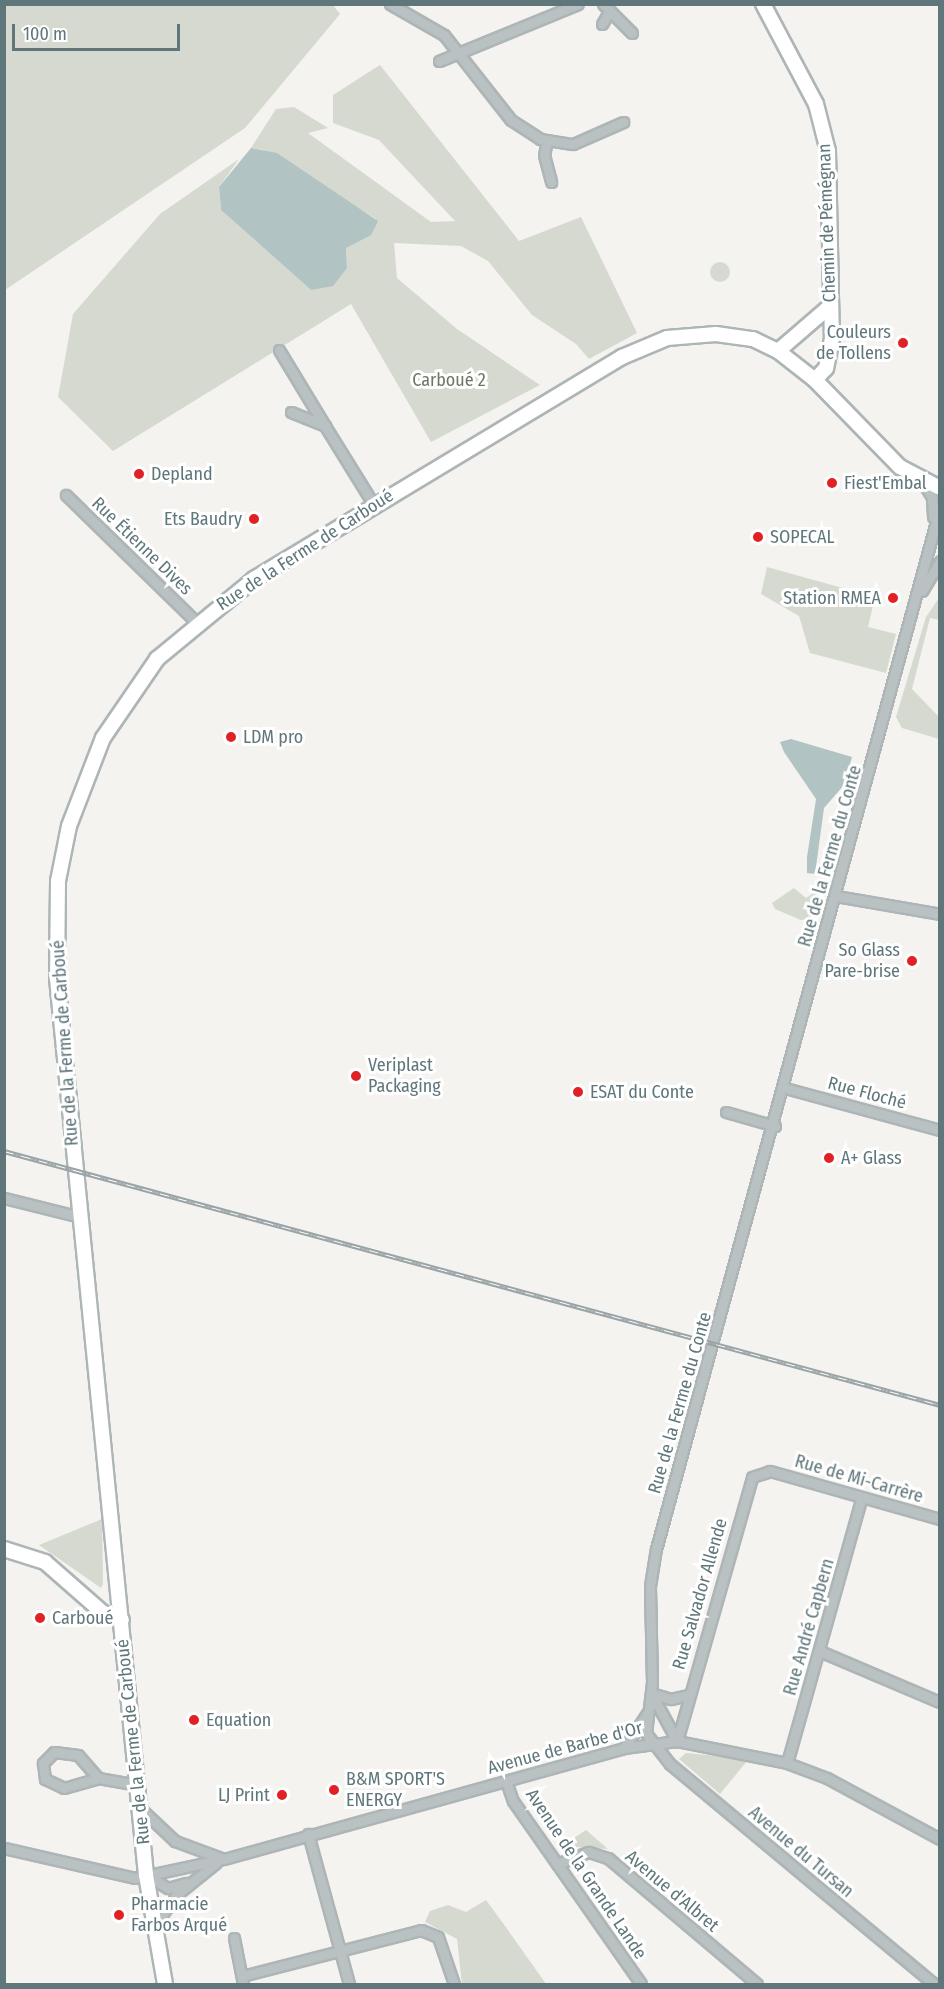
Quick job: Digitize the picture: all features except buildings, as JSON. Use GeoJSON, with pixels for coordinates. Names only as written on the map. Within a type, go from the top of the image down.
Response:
{"type":"FeatureCollection","features":[{"type":"Feature","properties":{"kind":"street"},"geometry":{"type":"LineString","coordinates":[[390,4],[444,35],[459,51],[511,120],[547,140],[573,144],[623,122]]}},
{"type":"Feature","properties":{"kind":"street","name":"Chemin de Pémégnan"},"geometry":{"type":"LineString","coordinates":[[763,4],[816,104],[828,151],[830,353],[816,380]]}},
{"type":"Feature","properties":{"kind":"street"},"geometry":{"type":"LineString","coordinates":[[439,61],[574,5]]}},
{"type":"Feature","properties":{"kind":"street"},"geometry":{"type":"LineString","coordinates":[[602,24],[606,8],[632,33]]}},
{"type":"Feature","properties":{"kind":"street"},"geometry":{"type":"LineString","coordinates":[[547,140],[544,155],[551,182]]}},
{"type":"Feature","properties":{"kind":"street"},"geometry":{"type":"LineString","coordinates":[[778,351],[829,308]]}},
{"type":"Feature","properties":{"kind":"street","name":"Rue de la Ferme de Carboué"},"geometry":{"type":"LineString","coordinates":[[165,1984],[146,1875],[122,1620],[59,1020],[60,870],[69,826],[103,738],[136,686],[196,622],[374,505],[644,346],[690,333],[753,339],[778,351],[816,380],[882,452],[922,481],[939,488]]}},
{"type":"Feature","properties":{"kind":"street"},"geometry":{"type":"LineString","coordinates":[[279,350],[374,505]]}},
{"type":"Feature","properties":{"kind":"street"},"geometry":{"type":"LineString","coordinates":[[291,412],[325,426]]}},
{"type":"Feature","properties":{"kind":"street","name":"Rue de la Ferme du Conte"},"geometry":{"type":"LineString","coordinates":[[922,481],[932,497],[936,519]]}},
{"type":"Feature","properties":{"kind":"street","name":"Rue Étienne Dives"},"geometry":{"type":"LineString","coordinates":[[66,495],[196,622]]}},
{"type":"Feature","properties":{"kind":"street","name":"Rue de la Ferme du Conte"},"geometry":{"type":"LineString","coordinates":[[648,1742],[651,1693],[648,1618],[656,1549],[920,596],[939,507]]}},
{"type":"Feature","properties":{"kind":"street","name":"Rue de la Ferme du Conte"},"geometry":{"type":"LineString","coordinates":[[920,596],[939,561]]}},
{"type":"Feature","properties":{"kind":"street"},"geometry":{"type":"LineString","coordinates":[[836,897],[939,914]]}},
{"type":"Feature","properties":{"kind":"street","name":"Rue Floché"},"geometry":{"type":"LineString","coordinates":[[785,1088],[939,1130]]}},
{"type":"Feature","properties":{"kind":"street"},"geometry":{"type":"LineString","coordinates":[[726,1112],[775,1126]]}},
{"type":"Feature","properties":{"kind":"street"},"geometry":{"type":"LineString","coordinates":[[4,1198],[80,1217]]}},
{"type":"Feature","properties":{"kind":"street","name":"Rue de Mi-Carrère"},"geometry":{"type":"LineString","coordinates":[[770,1471],[861,1499],[939,1519]]}},
{"type":"Feature","properties":{"kind":"street","name":"Rue Salvador Allende"},"geometry":{"type":"LineString","coordinates":[[677,1740],[749,1481],[770,1471]]}},
{"type":"Feature","properties":{"kind":"street","name":"Rue André Capbern"},"geometry":{"type":"LineString","coordinates":[[787,1763],[822,1652],[861,1499]]}},
{"type":"Feature","properties":{"kind":"street"},"geometry":{"type":"LineString","coordinates":[[4,1549],[45,1562],[90,1598],[103,1613],[122,1620]]}},
{"type":"Feature","properties":{"kind":"street"},"geometry":{"type":"LineString","coordinates":[[90,1598],[119,1599]]}},
{"type":"Feature","properties":{"kind":"street"},"geometry":{"type":"LineString","coordinates":[[822,1652],[939,1702]]}},
{"type":"Feature","properties":{"kind":"street"},"geometry":{"type":"LineString","coordinates":[[651,1693],[671,1699],[689,1695]]}},
{"type":"Feature","properties":{"kind":"street","name":"Rue de la Ferme du Conte"},"geometry":{"type":"LineString","coordinates":[[651,1693],[677,1740]]}},
{"type":"Feature","properties":{"kind":"street"},"geometry":{"type":"LineString","coordinates":[[624,1748],[650,1711]]}},
{"type":"Feature","properties":{"kind":"street","name":"Avenue de Barbe d'Or"},"geometry":{"type":"LineString","coordinates":[[146,1875],[224,1859],[624,1748],[648,1742],[677,1740],[787,1763],[867,1795],[939,1839]]}},
{"type":"Feature","properties":{"kind":"street","name":"Avenue du Tursan"},"geometry":{"type":"LineString","coordinates":[[648,1742],[934,1984]]}},
{"type":"Feature","properties":{"kind":"street"},"geometry":{"type":"LineString","coordinates":[[98,1778],[78,1755],[54,1752],[43,1763],[45,1779],[64,1788],[98,1778],[138,1785]]}},
{"type":"Feature","properties":{"kind":"street","name":"Avenue de la Grande Lande"},"geometry":{"type":"LineString","coordinates":[[506,1781],[513,1801],[641,1984]]}},
{"type":"Feature","properties":{"kind":"street"},"geometry":{"type":"LineString","coordinates":[[140,1806],[175,1841],[224,1859]]}},
{"type":"Feature","properties":{"kind":"street"},"geometry":{"type":"LineString","coordinates":[[308,1834],[349,1984]]}},
{"type":"Feature","properties":{"kind":"street"},"geometry":{"type":"LineString","coordinates":[[4,1848],[130,1878],[146,1875]]}},
{"type":"Feature","properties":{"kind":"street","name":"Avenue d'Albret"},"geometry":{"type":"LineString","coordinates":[[557,1864],[589,1852],[608,1858],[757,1984]]}},
{"type":"Feature","properties":{"kind":"street","name":"Avenue de Barbe d'Or"},"geometry":{"type":"LineString","coordinates":[[154,1926],[193,1880],[224,1859]]}},
{"type":"Feature","properties":{"kind":"street","name":"Avenue de Barbe d'Or"},"geometry":{"type":"LineString","coordinates":[[146,1875],[168,1888],[193,1880]]}},
{"type":"Feature","properties":{"kind":"street"},"geometry":{"type":"LineString","coordinates":[[234,1938],[243,1980],[341,1951],[431,1931],[438,1937],[454,1984]]}},
{"type":"Feature","properties":{"kind":"green space"},"geometry":{"type":"Polygon","coordinates":[[[5,4],[332,4],[340,14],[245,128],[5,290],[5,4]]]}},
{"type":"Feature","properties":{"kind":"green space","name":"Carboué 2"},"geometry":{"type":"Polygon","coordinates":[[[380,65],[519,241],[581,217],[637,333],[589,359],[576,344],[532,315],[488,261],[461,246],[394,243],[397,278],[457,329],[540,385],[431,442],[351,304],[113,451],[58,397],[73,314],[160,214],[239,159],[219,187],[221,210],[311,290],[347,268],[346,248],[376,219],[264,150],[251,148],[276,109],[294,107],[328,128],[308,133],[431,222],[455,221],[379,140],[333,123],[333,95],[380,65]]]}},
{"type":"Feature","properties":{"kind":"green space"},"geometry":{"type":"Polygon","coordinates":[[[716,262],[724,262],[730,268],[730,276],[724,282],[716,282],[710,276],[710,268],[716,262]]]}},
{"type":"Feature","properties":{"kind":"green space"},"geometry":{"type":"Polygon","coordinates":[[[767,567],[875,597],[868,627],[896,634],[886,673],[810,653],[799,616],[761,594],[767,567]]]}},
{"type":"Feature","properties":{"kind":"green space"},"geometry":{"type":"Polygon","coordinates":[[[939,598],[939,620],[930,618],[912,689],[939,717],[939,739],[902,728],[896,717],[926,617],[939,598]]]}},
{"type":"Feature","properties":{"kind":"green space"},"geometry":{"type":"Polygon","coordinates":[[[794,888],[806,898],[817,891],[823,903],[816,918],[801,920],[775,909],[772,903],[794,888]]]}},
{"type":"Feature","properties":{"kind":"green space"},"geometry":{"type":"Polygon","coordinates":[[[102,1519],[103,1584],[101,1588],[39,1545],[102,1519]]]}},
{"type":"Feature","properties":{"kind":"green space"},"geometry":{"type":"Polygon","coordinates":[[[686,1753],[747,1761],[720,1794],[679,1759],[686,1753]]]}},
{"type":"Feature","properties":{"kind":"green space"},"geometry":{"type":"Polygon","coordinates":[[[586,1830],[608,1849],[562,1846],[586,1830]]]}},
{"type":"Feature","properties":{"kind":"green space"},"geometry":{"type":"Polygon","coordinates":[[[486,1900],[546,1984],[462,1984],[457,1939],[425,1922],[430,1911],[448,1905],[466,1912],[486,1900]]]}},
{"type":"Feature","properties":{"kind":"shaded area"},"geometry":{"type":"Polygon","coordinates":[[[251,148],[277,153],[378,221],[371,235],[346,248],[347,268],[333,286],[311,290],[221,210],[219,187],[251,148]]]}},
{"type":"Feature","properties":{"kind":"shaded area"},"geometry":{"type":"Polygon","coordinates":[[[791,739],[852,757],[844,785],[824,808],[815,874],[807,873],[807,857],[816,799],[784,752],[780,742],[791,739]]]}},
{"type":"Feature","properties":{"kind":"railway"},"geometry":{"type":"LineString","coordinates":[[4,1151],[940,1405]]}},
{"type":"Feature","properties":{"kind":"place","name":"Couleurs de Tollens"},"geometry":{"type":"Point","coordinates":[903,343]}},
{"type":"Feature","properties":{"kind":"place","name":"Depland"},"geometry":{"type":"Point","coordinates":[139,474]}},
{"type":"Feature","properties":{"kind":"place","name":"Fiest'Embal"},"geometry":{"type":"Point","coordinates":[832,483]}},
{"type":"Feature","properties":{"kind":"place","name":"Ets Baudry"},"geometry":{"type":"Point","coordinates":[254,519]}},
{"type":"Feature","properties":{"kind":"place","name":"SOPECAL"},"geometry":{"type":"Point","coordinates":[758,537]}},
{"type":"Feature","properties":{"kind":"place","name":"Station RMEA"},"geometry":{"type":"Point","coordinates":[893,598]}},
{"type":"Feature","properties":{"kind":"place","name":"LDM pro"},"geometry":{"type":"Point","coordinates":[231,737]}},
{"type":"Feature","properties":{"kind":"place","name":"So Glass Pare-brise"},"geometry":{"type":"Point","coordinates":[912,961]}},
{"type":"Feature","properties":{"kind":"place","name":"Veriplast Packaging"},"geometry":{"type":"Point","coordinates":[356,1076]}},
{"type":"Feature","properties":{"kind":"place","name":"ESAT du Conte"},"geometry":{"type":"Point","coordinates":[578,1092]}},
{"type":"Feature","properties":{"kind":"place","name":"A+ Glass"},"geometry":{"type":"Point","coordinates":[829,1158]}},
{"type":"Feature","properties":{"kind":"place","name":"Carboué"},"geometry":{"type":"Point","coordinates":[40,1618]}},
{"type":"Feature","properties":{"kind":"place","name":"Equation"},"geometry":{"type":"Point","coordinates":[194,1720]}},
{"type":"Feature","properties":{"kind":"place","name":"B&M SPORT'S ENERGY"},"geometry":{"type":"Point","coordinates":[334,1790]}},
{"type":"Feature","properties":{"kind":"place","name":"LJ Print"},"geometry":{"type":"Point","coordinates":[282,1795]}},
{"type":"Feature","properties":{"kind":"place","name":"Pharmacie Farbos Arqué"},"geometry":{"type":"Point","coordinates":[119,1915]}}]}
